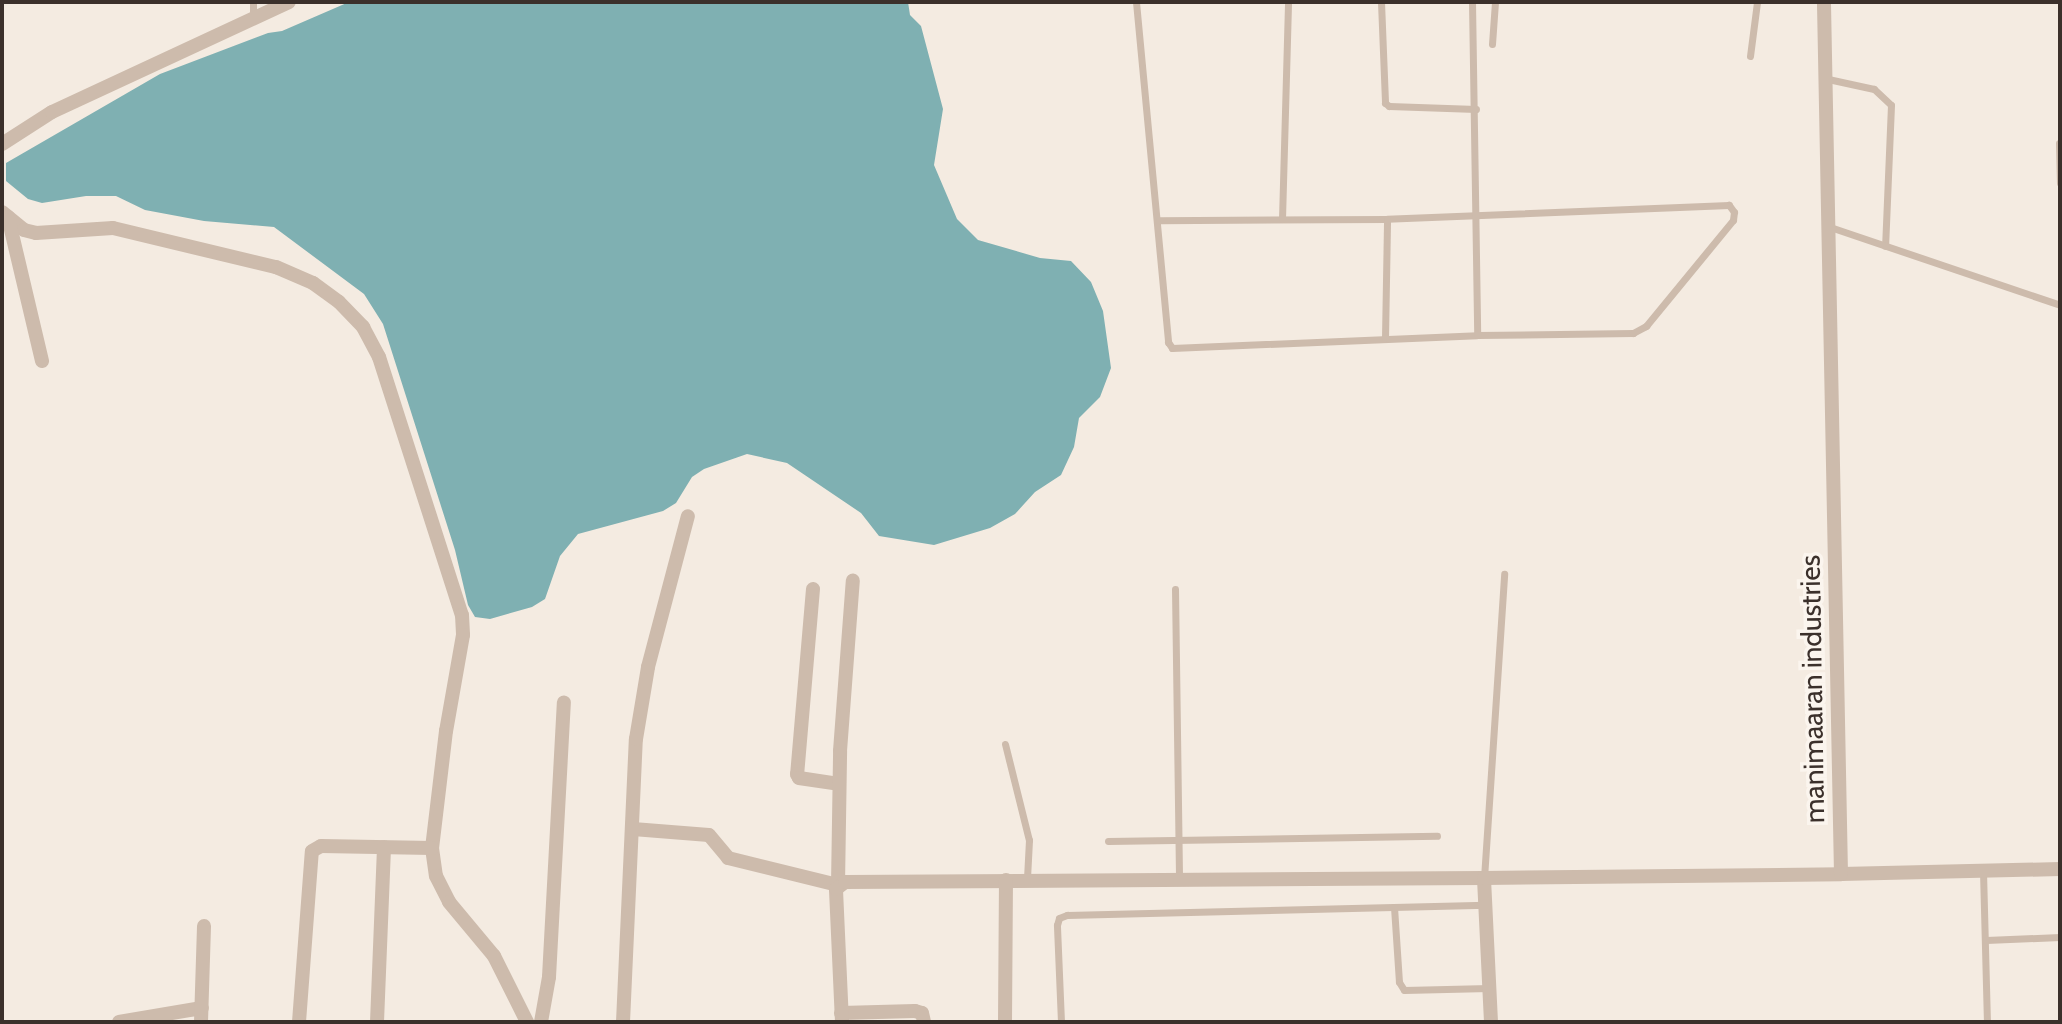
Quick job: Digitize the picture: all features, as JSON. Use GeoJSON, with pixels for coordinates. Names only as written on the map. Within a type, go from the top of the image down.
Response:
{"type":"FeatureCollection","features":[{"type":"Feature","properties":{"kind":"street"},"geometry":{"type":"LineString","coordinates":[[2,144],[52,112],[289,2]]}},
{"type":"Feature","properties":{"kind":"street","name":"manimaaran industries"},"geometry":{"type":"LineString","coordinates":[[1824,2],[1828,79],[1841,874]]}},
{"type":"Feature","properties":{"kind":"street"},"geometry":{"type":"LineString","coordinates":[[5,215],[42,361]]}},
{"type":"Feature","properties":{"kind":"street"},"geometry":{"type":"LineString","coordinates":[[5,215],[24,230],[36,233],[113,228],[276,267],[313,283],[339,302],[363,327],[379,357],[462,615],[463,635],[446,731],[432,848],[436,876],[449,902],[494,956],[527,1022]]}},
{"type":"Feature","properties":{"kind":"street"},"geometry":{"type":"LineString","coordinates":[[623,1022],[636,739],[648,667],[688,516]]}},
{"type":"Feature","properties":{"kind":"street"},"geometry":{"type":"LineString","coordinates":[[853,580],[839,784],[836,944],[842,1018],[915,1011],[922,1013],[924,1022]]}},
{"type":"Feature","properties":{"kind":"street"},"geometry":{"type":"LineString","coordinates":[[813,589],[797,774],[799,778],[839,784]]}},
{"type":"Feature","properties":{"kind":"street"},"geometry":{"type":"LineString","coordinates":[[541,1022],[549,977],[564,702]]}},
{"type":"Feature","properties":{"kind":"street"},"geometry":{"type":"LineString","coordinates":[[633,829],[709,835],[728,858],[838,885],[1027,879],[1484,878],[2060,869]]}},
{"type":"Feature","properties":{"kind":"street"},"geometry":{"type":"LineString","coordinates":[[299,1022],[312,851],[321,846],[432,848]]}},
{"type":"Feature","properties":{"kind":"street"},"geometry":{"type":"LineString","coordinates":[[377,1022],[384,847]]}},
{"type":"Feature","properties":{"kind":"street"},"geometry":{"type":"LineString","coordinates":[[1484,878],[1491,1022]]}},
{"type":"Feature","properties":{"kind":"street"},"geometry":{"type":"LineString","coordinates":[[1005,1022],[1006,880]]}},
{"type":"Feature","properties":{"kind":"street"},"geometry":{"type":"LineString","coordinates":[[119,1022],[202,1015],[204,926]]}},
{"type":"Feature","properties":{"kind":"lane"},"geometry":{"type":"LineString","coordinates":[[253,2],[253,19]]}},
{"type":"Feature","properties":{"kind":"lane"},"geometry":{"type":"LineString","coordinates":[[1136,2],[1159,220],[1168,342],[1172,348],[1640,331],[1733,220],[1734,212],[1729,205],[1387,219],[1159,220]]}},
{"type":"Feature","properties":{"kind":"lane"},"geometry":{"type":"LineString","coordinates":[[1282,219],[1288,2]]}},
{"type":"Feature","properties":{"kind":"lane"},"geometry":{"type":"LineString","coordinates":[[1381,2],[1385,103],[1389,106],[1476,109]]}},
{"type":"Feature","properties":{"kind":"lane"},"geometry":{"type":"LineString","coordinates":[[1472,2],[1477,335]]}},
{"type":"Feature","properties":{"kind":"lane"},"geometry":{"type":"LineString","coordinates":[[1492,44],[1495,2]]}},
{"type":"Feature","properties":{"kind":"lane"},"geometry":{"type":"LineString","coordinates":[[1750,56],[1757,2]]}},
{"type":"Feature","properties":{"kind":"lane"},"geometry":{"type":"LineString","coordinates":[[1828,79],[1874,89],[1891,105],[1885,246]]}},
{"type":"Feature","properties":{"kind":"lane"},"geometry":{"type":"LineString","coordinates":[[2059,143],[2060,183]]}},
{"type":"Feature","properties":{"kind":"lane"},"geometry":{"type":"LineString","coordinates":[[1385,338],[1387,219]]}},
{"type":"Feature","properties":{"kind":"lane"},"geometry":{"type":"LineString","coordinates":[[1830,227],[2060,305]]}},
{"type":"Feature","properties":{"kind":"lane"},"geometry":{"type":"LineString","coordinates":[[1484,878],[1504,574]]}},
{"type":"Feature","properties":{"kind":"lane"},"geometry":{"type":"LineString","coordinates":[[1175,589],[1179,879]]}},
{"type":"Feature","properties":{"kind":"lane"},"geometry":{"type":"LineString","coordinates":[[1005,744],[1029,840],[1027,879]]}},
{"type":"Feature","properties":{"kind":"lane"},"geometry":{"type":"LineString","coordinates":[[1108,841],[1437,836]]}},
{"type":"Feature","properties":{"kind":"lane"},"geometry":{"type":"LineString","coordinates":[[1983,871],[1987,1022]]}},
{"type":"Feature","properties":{"kind":"lane"},"geometry":{"type":"LineString","coordinates":[[1061,1022],[1059,918],[1486,905]]}},
{"type":"Feature","properties":{"kind":"lane"},"geometry":{"type":"LineString","coordinates":[[1394,907],[1401,987],[1411,992],[1490,988]]}},
{"type":"Feature","properties":{"kind":"lane"},"geometry":{"type":"LineString","coordinates":[[1986,940],[2060,937]]}},
{"type":"Feature","properties":{"kind":"water"},"geometry":{"type":"Polygon","coordinates":[[[349,2],[908,2],[910,15],[921,26],[943,109],[934,165],[957,219],[978,240],[1040,258],[1071,261],[1091,282],[1103,311],[1111,368],[1100,397],[1079,418],[1074,447],[1061,475],[1035,492],[1015,514],[990,528],[934,545],[879,536],[861,513],[787,463],[747,454],[704,469],[692,477],[676,503],[663,511],[578,534],[560,556],[545,599],[532,607],[490,619],[475,617],[468,605],[455,550],[383,324],[364,294],[274,227],[204,221],[145,210],[116,196],[86,196],[42,203],[28,199],[6,181],[6,163],[160,74],[268,33],[282,31],[349,2]]]}}]}
